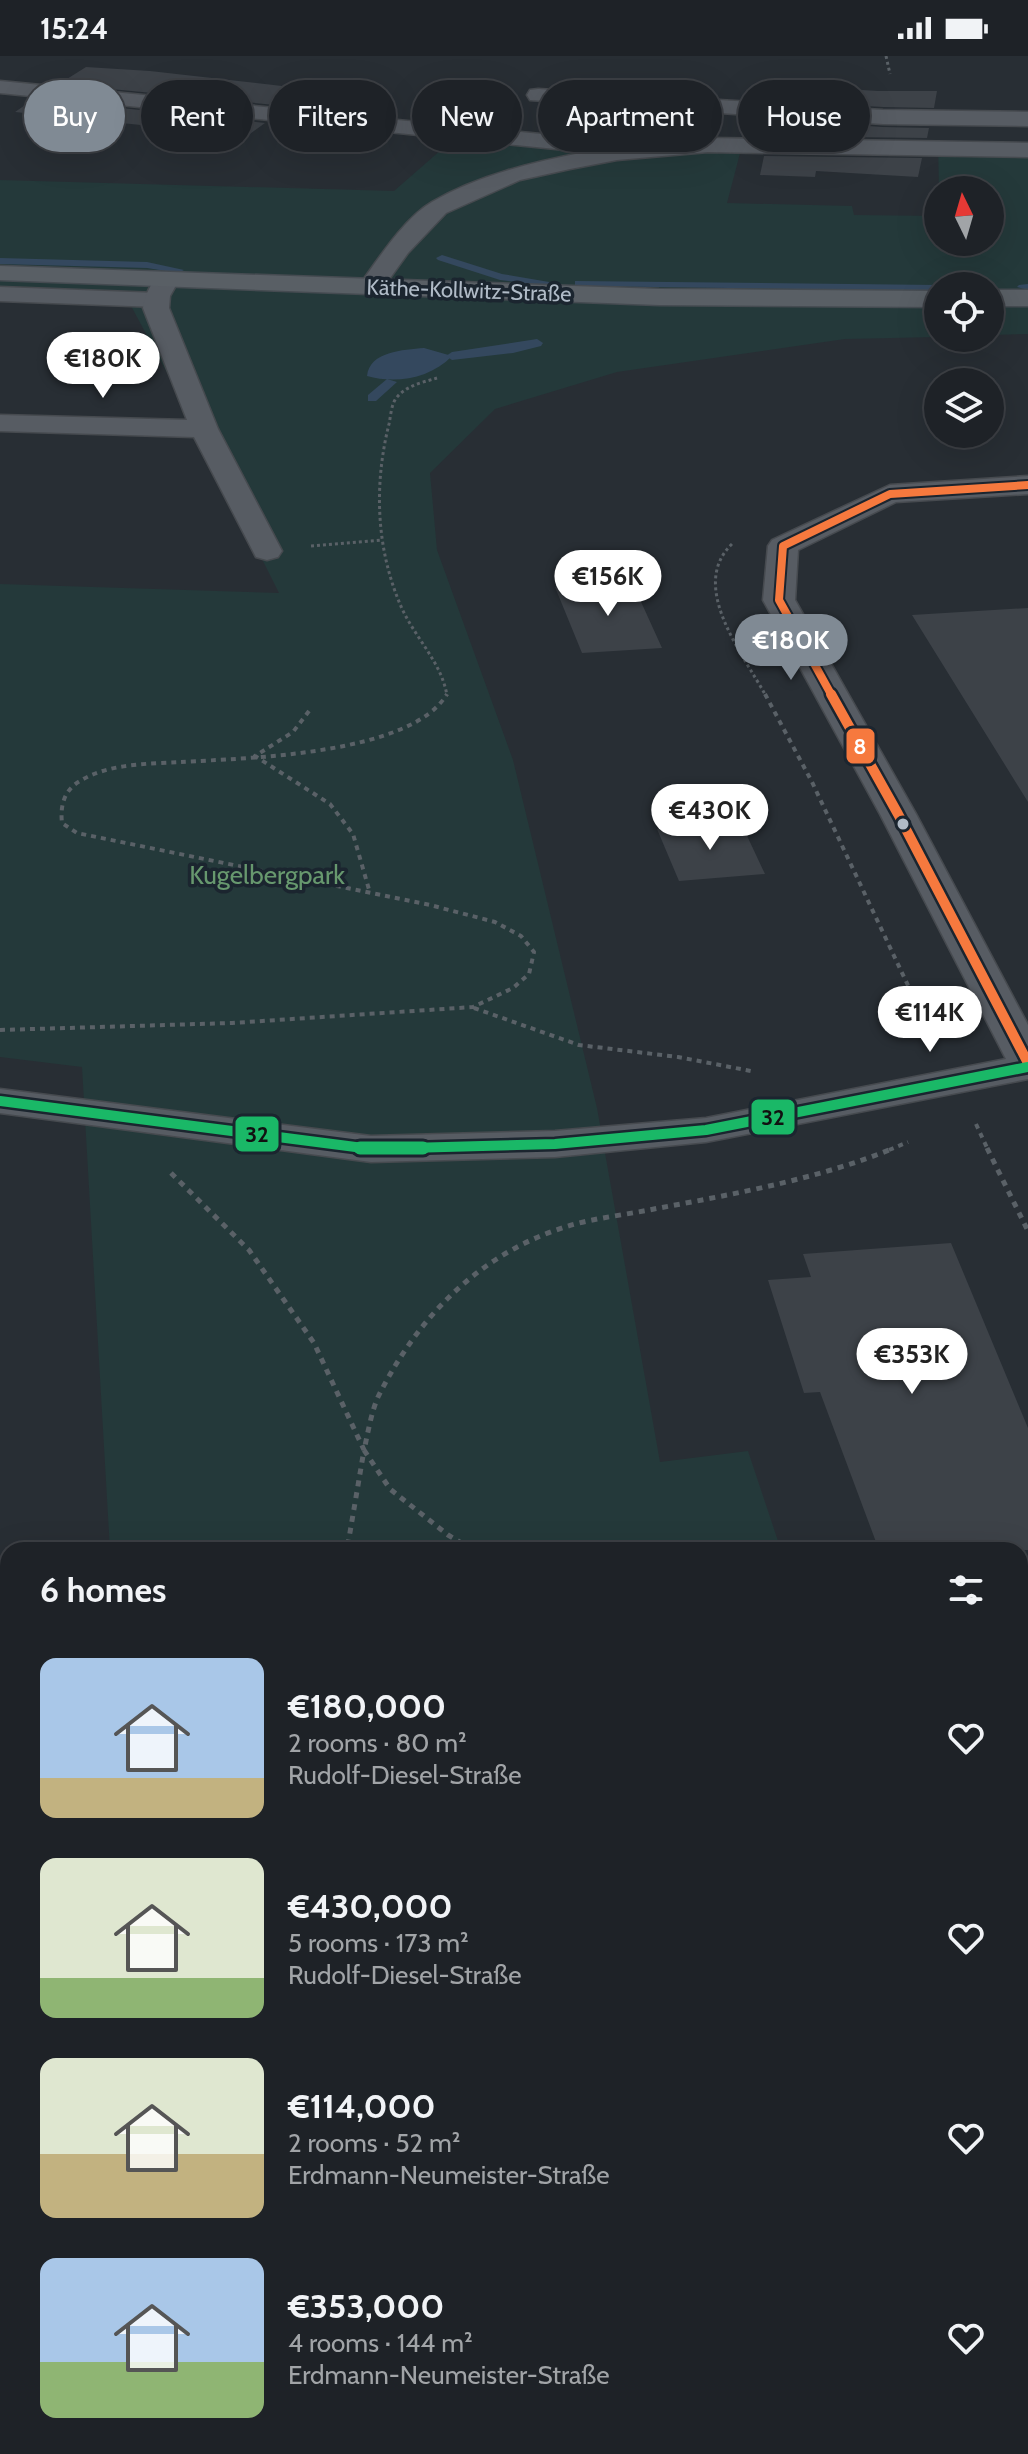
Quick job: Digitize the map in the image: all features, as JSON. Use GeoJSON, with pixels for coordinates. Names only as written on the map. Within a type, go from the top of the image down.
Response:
{"type":"FeatureCollection","features":[{"type":"Feature","properties":{"kind":"main road","name":"Käthe-Kollwitz-Straße"},"geometry":{"type":"LineString","coordinates":[[0,273],[162,290],[371,287],[659,297],[924,299]]}},
{"type":"Feature","properties":{"kind":"main road"},"geometry":{"type":"LineString","coordinates":[[1004,298],[1028,298]]}},
{"type":"Feature","properties":{"kind":"street"},"geometry":{"type":"LineString","coordinates":[[0,87],[457,131],[590,146],[617,153]]}},
{"type":"Feature","properties":{"kind":"street"},"geometry":{"type":"LineString","coordinates":[[722,107],[883,117],[1028,119]]}},
{"type":"Feature","properties":{"kind":"street"},"geometry":{"type":"LineString","coordinates":[[371,287],[399,248],[438,208],[513,175],[617,153],[708,145],[1028,150]]}},
{"type":"Feature","properties":{"kind":"street"},"geometry":{"type":"LineString","coordinates":[[162,290],[156,308],[204,429],[267,551]]}},
{"type":"Feature","properties":{"kind":"street"},"geometry":{"type":"LineString","coordinates":[[0,423],[204,429]]}},
{"type":"Feature","properties":{"kind":"street"},"geometry":{"type":"LineString","coordinates":[[0,1101],[371,1149],[555,1144],[706,1130],[1028,1065],[898,814],[779,600],[783,546],[890,494],[1028,485]]}},
{"type":"Feature","properties":{"kind":"lane"},"geometry":{"type":"LineString","coordinates":[[0,294],[162,290]]}},
{"type":"Feature","properties":{"kind":"path"},"geometry":{"type":"LineString","coordinates":[[0,1030],[232,1023],[473,1007],[513,988],[529,974],[534,952],[530,944],[495,922],[77,833],[62,823],[59,809],[66,794],[79,781],[103,772],[138,765],[255,756],[371,741],[424,720],[447,696],[439,670],[410,629],[397,595],[382,540],[377,497],[382,452],[395,398],[411,387],[437,378]]}},
{"type":"Feature","properties":{"kind":"path"},"geometry":{"type":"LineString","coordinates":[[301,547],[382,540]]}},
{"type":"Feature","properties":{"kind":"path"},"geometry":{"type":"LineString","coordinates":[[733,543],[724,551],[711,578],[717,605],[812,782],[1028,1231]]}},
{"type":"Feature","properties":{"kind":"path"},"geometry":{"type":"LineString","coordinates":[[255,756],[291,735],[304,722],[309,711]]}},
{"type":"Feature","properties":{"kind":"path"},"geometry":{"type":"LineString","coordinates":[[255,756],[330,804],[353,834],[370,893]]}},
{"type":"Feature","properties":{"kind":"path"},"geometry":{"type":"LineString","coordinates":[[473,1007],[579,1045],[678,1057],[763,1073]]}},
{"type":"Feature","properties":{"kind":"path"},"geometry":{"type":"LineString","coordinates":[[918,1040],[929,1030]]}},
{"type":"Feature","properties":{"kind":"path"},"geometry":{"type":"LineString","coordinates":[[348,1542],[364,1450],[377,1400],[405,1351],[437,1306],[480,1268],[518,1247],[565,1227],[722,1196],[864,1160],[920,1138]]}},
{"type":"Feature","properties":{"kind":"path"},"geometry":{"type":"LineString","coordinates":[[166,1168],[197,1196],[257,1262],[314,1343],[364,1450],[390,1489],[460,1542]]}},
{"type":"Feature","properties":{"kind":"green space","name":"Kugelbergpark"},"geometry":{"type":"Polygon","coordinates":[[[738,138],[740,152],[727,203],[852,206],[854,215],[924,216],[924,256],[1004,256],[1004,176],[939,176],[938,141],[1028,143],[1028,334],[1004,335],[1004,272],[924,272],[924,337],[845,339],[617,372],[495,409],[430,473],[437,550],[513,760],[597,1108],[660,1462],[748,1451],[778,1542],[110,1542],[82,1067],[0,1057],[0,584],[279,593],[195,425],[123,291],[0,286],[0,180],[394,191],[439,152],[522,152],[522,145],[538,147],[538,152],[722,152],[722,139],[738,138]]]}},
{"type":"Feature","properties":{"kind":"water"},"geometry":{"type":"Polygon","coordinates":[[[424,348],[452,356],[433,370],[412,378],[367,376],[374,361],[389,353],[424,348]]]}},
{"type":"Feature","properties":{"kind":"building"},"geometry":{"type":"Polygon","coordinates":[[[86,67],[229,80],[141,80],[141,92],[125,90],[125,80],[65,80],[86,67]]]}},
{"type":"Feature","properties":{"kind":"building"},"geometry":{"type":"Polygon","coordinates":[[[253,83],[269,85],[269,104],[253,103],[253,83]]]}},
{"type":"Feature","properties":{"kind":"building"},"geometry":{"type":"Polygon","coordinates":[[[870,90],[937,91],[934,108],[870,106],[870,90]]]}},
{"type":"Feature","properties":{"kind":"building"},"geometry":{"type":"Polygon","coordinates":[[[125,108],[141,110],[141,125],[125,123],[125,108]]]}},
{"type":"Feature","properties":{"kind":"building"},"geometry":{"type":"Polygon","coordinates":[[[253,122],[265,123],[253,132],[253,122]]]}},
{"type":"Feature","properties":{"kind":"building"},"geometry":{"type":"Polygon","coordinates":[[[870,126],[929,128],[927,138],[870,137],[870,126]]]}},
{"type":"Feature","properties":{"kind":"building"},"geometry":{"type":"Polygon","coordinates":[[[764,156],[922,158],[918,177],[816,171],[815,177],[760,175],[764,156]]]}},
{"type":"Feature","properties":{"kind":"building"},"geometry":{"type":"Polygon","coordinates":[[[632,582],[662,648],[582,653],[555,587],[632,582]]]}},
{"type":"Feature","properties":{"kind":"building"},"geometry":{"type":"Polygon","coordinates":[[[1028,608],[1028,802],[912,615],[1028,608]]]}},
{"type":"Feature","properties":{"kind":"building"},"geometry":{"type":"Polygon","coordinates":[[[741,823],[765,874],[679,881],[657,829],[741,823]]]}},
{"type":"Feature","properties":{"kind":"building"},"geometry":{"type":"Polygon","coordinates":[[[951,1243],[1028,1428],[1028,1542],[876,1542],[820,1392],[804,1393],[768,1280],[811,1277],[803,1254],[951,1243]]]}},
{"type":"Feature","properties":{"kind":"waterway"},"geometry":{"type":"LineString","coordinates":[[442,258],[500,277],[549,283]]}},
{"type":"Feature","properties":{"kind":"waterway"},"geometry":{"type":"LineString","coordinates":[[0,261],[147,265],[178,270]]}},
{"type":"Feature","properties":{"kind":"waterway"},"geometry":{"type":"LineString","coordinates":[[579,283],[924,288]]}},
{"type":"Feature","properties":{"kind":"waterway"},"geometry":{"type":"LineString","coordinates":[[1023,287],[1028,287]]}},
{"type":"Feature","properties":{"kind":"waterway"},"geometry":{"type":"LineString","coordinates":[[452,356],[537,343]]}},
{"type":"Feature","properties":{"kind":"waterway"},"geometry":{"type":"LineString","coordinates":[[372,398],[391,382]]}},
{"type":"Feature","properties":{"kind":"transit line","name":"8"},"geometry":{"type":"LineString","coordinates":[[1028,485],[890,494],[783,546],[779,600],[898,814],[1028,1063]]}},
{"type":"Feature","properties":{"kind":"transit line","name":"32"},"geometry":{"type":"LineString","coordinates":[[0,1101],[371,1149],[555,1144],[706,1130],[1028,1067]]}}]}
